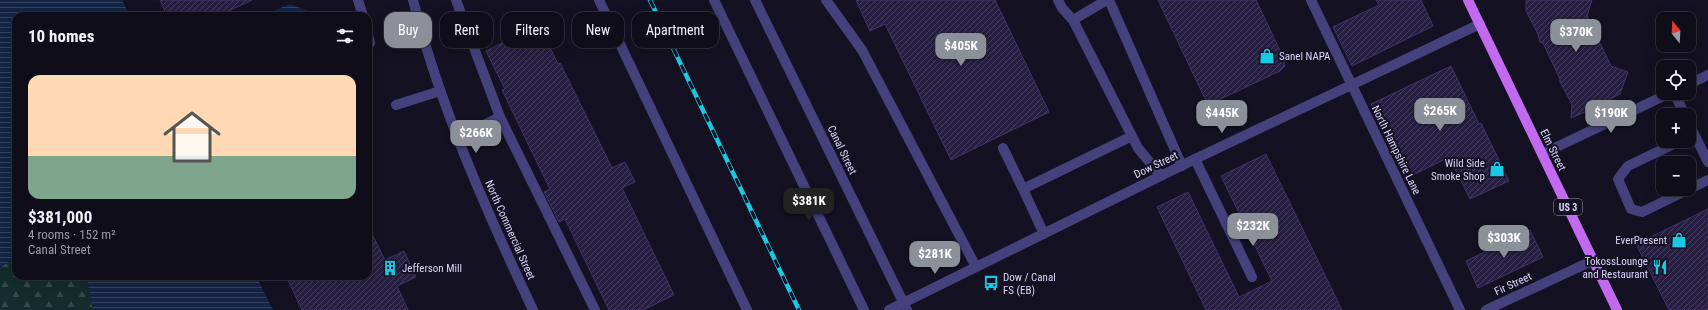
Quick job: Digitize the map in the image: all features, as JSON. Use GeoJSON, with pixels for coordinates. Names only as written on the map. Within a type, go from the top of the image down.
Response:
{"type":"FeatureCollection","features":[{"type":"Feature","properties":{"kind":"main road","name":"Elm Street"},"geometry":{"type":"LineString","coordinates":[[1468,0],[1594,260],[1616,310]]}},
{"type":"Feature","properties":{"kind":"street"},"geometry":{"type":"LineString","coordinates":[[358,0],[361,12]]}},
{"type":"Feature","properties":{"kind":"street","name":"North Commercial Street"},"geometry":{"type":"LineString","coordinates":[[413,0],[424,43],[458,138],[473,176],[533,310]]}},
{"type":"Feature","properties":{"kind":"street"},"geometry":{"type":"LineString","coordinates":[[456,0],[500,117],[594,310]]}},
{"type":"Feature","properties":{"kind":"street"},"geometry":{"type":"LineString","coordinates":[[599,0],[747,310]]}},
{"type":"Feature","properties":{"kind":"street"},"geometry":{"type":"LineString","coordinates":[[714,0],[864,310]]}},
{"type":"Feature","properties":{"kind":"street","name":"Canal Street"},"geometry":{"type":"LineString","coordinates":[[755,0],[906,306]]}},
{"type":"Feature","properties":{"kind":"street"},"geometry":{"type":"LineString","coordinates":[[826,0],[862,50],[976,267]]}},
{"type":"Feature","properties":{"kind":"street"},"geometry":{"type":"LineString","coordinates":[[1058,0],[1062,8],[1073,20],[1138,148],[1161,176]]}},
{"type":"Feature","properties":{"kind":"street"},"geometry":{"type":"LineString","coordinates":[[1073,20],[1108,0],[1182,166]]}},
{"type":"Feature","properties":{"kind":"street","name":"North Hampshire Lane"},"geometry":{"type":"LineString","coordinates":[[1311,0],[1460,310]]}},
{"type":"Feature","properties":{"kind":"street","name":"Dow Street"},"geometry":{"type":"LineString","coordinates":[[888,310],[906,306],[976,267],[1195,159],[1480,24]]}},
{"type":"Feature","properties":{"kind":"street"},"geometry":{"type":"LineString","coordinates":[[1696,81],[1708,75]]}},
{"type":"Feature","properties":{"kind":"street"},"geometry":{"type":"LineString","coordinates":[[396,105],[440,91]]}},
{"type":"Feature","properties":{"kind":"street"},"geometry":{"type":"LineString","coordinates":[[1542,154],[1656,100]]}},
{"type":"Feature","properties":{"kind":"street"},"geometry":{"type":"LineString","coordinates":[[458,138],[500,117]]}},
{"type":"Feature","properties":{"kind":"street"},"geometry":{"type":"LineString","coordinates":[[1023,189],[1132,136]]}},
{"type":"Feature","properties":{"kind":"street"},"geometry":{"type":"LineString","coordinates":[[1696,142],[1708,162]]}},
{"type":"Feature","properties":{"kind":"street"},"geometry":{"type":"LineString","coordinates":[[1003,148],[1044,234]]}},
{"type":"Feature","properties":{"kind":"street"},"geometry":{"type":"LineString","coordinates":[[1665,148],[1628,166],[1618,179],[1632,209],[1642,212],[1708,180]]}},
{"type":"Feature","properties":{"kind":"street"},"geometry":{"type":"LineString","coordinates":[[1195,159],[1252,277]]}},
{"type":"Feature","properties":{"kind":"street","name":"Fir Street"},"geometry":{"type":"LineString","coordinates":[[1486,310],[1594,260]]}},
{"type":"Feature","properties":{"kind":"green space"},"geometry":{"type":"Polygon","coordinates":[[[12,260],[12,280],[87,280],[93,310],[0,310],[0,267],[12,260]]]}},
{"type":"Feature","properties":{"kind":"water"},"geometry":{"type":"Polygon","coordinates":[[[0,0],[122,0],[128,12],[12,12],[12,260],[0,267],[0,0]]]}},
{"type":"Feature","properties":{"kind":"water"},"geometry":{"type":"Polygon","coordinates":[[[290,4],[310,12],[271,12],[290,4]]]}},
{"type":"Feature","properties":{"kind":"water"},"geometry":{"type":"Polygon","coordinates":[[[87,280],[258,280],[273,310],[93,310],[87,280]]]}},
{"type":"Feature","properties":{"kind":"building"},"geometry":{"type":"Polygon","coordinates":[[[160,0],[252,0],[226,12],[165,12],[160,0]]]}},
{"type":"Feature","properties":{"kind":"building"},"geometry":{"type":"Polygon","coordinates":[[[856,0],[995,0],[1049,112],[951,160],[885,24],[870,31],[856,0]]]}},
{"type":"Feature","properties":{"kind":"building"},"geometry":{"type":"Polygon","coordinates":[[[1158,0],[1256,0],[1284,59],[1285,66],[1280,71],[1208,105],[1158,0]]]}},
{"type":"Feature","properties":{"kind":"building"},"geometry":{"type":"Polygon","coordinates":[[[1376,0],[1421,0],[1433,26],[1352,66],[1333,27],[1379,5],[1376,0]]]}},
{"type":"Feature","properties":{"kind":"building"},"geometry":{"type":"Polygon","coordinates":[[[1526,0],[1592,0],[1587,16],[1611,66],[1628,72],[1620,94],[1601,105],[1571,118],[1572,104],[1526,11],[1526,0]]]}},
{"type":"Feature","properties":{"kind":"building"},"geometry":{"type":"Polygon","coordinates":[[[501,44],[501,48],[550,48],[558,64],[560,63],[612,168],[625,162],[635,182],[622,188],[674,295],[643,310],[609,310],[565,219],[559,222],[544,192],[550,189],[502,90],[505,89],[486,51],[501,44]]]}},
{"type":"Feature","properties":{"kind":"building"},"geometry":{"type":"Polygon","coordinates":[[[1451,66],[1509,181],[1470,199],[1449,157],[1409,177],[1406,169],[1403,170],[1371,104],[1451,66]]]}},
{"type":"Feature","properties":{"kind":"building"},"geometry":{"type":"Polygon","coordinates":[[[1266,154],[1342,310],[1206,310],[1157,207],[1188,192],[1239,297],[1272,281],[1221,176],[1266,154]]]}},
{"type":"Feature","properties":{"kind":"building"},"geometry":{"type":"Polygon","coordinates":[[[1708,209],[1708,310],[1669,310],[1636,244],[1708,209]]]}},
{"type":"Feature","properties":{"kind":"building"},"geometry":{"type":"Polygon","coordinates":[[[1530,230],[1543,257],[1478,288],[1466,261],[1530,230]]]}},
{"type":"Feature","properties":{"kind":"building","name":"Jefferson Mill"},"geometry":{"type":"Polygon","coordinates":[[[372,234],[385,260],[404,251],[416,277],[397,286],[408,310],[302,310],[288,280],[372,280],[372,234]]]}},
{"type":"Feature","properties":{"kind":"railway"},"geometry":{"type":"LineString","coordinates":[[650,0],[799,310]]}},
{"type":"Feature","properties":{"kind":"place","name":"Sanel NAPA"},"geometry":{"type":"Point","coordinates":[1267,56]}},
{"type":"Feature","properties":{"kind":"place","name":"Wild Side Smoke Shop"},"geometry":{"type":"Point","coordinates":[1497,169]}},
{"type":"Feature","properties":{"kind":"place","name":"EverPresent"},"geometry":{"type":"Point","coordinates":[1679,240]}},
{"type":"Feature","properties":{"kind":"place","name":"TokossLounge and Restaurant"},"geometry":{"type":"Point","coordinates":[1660,267]}},
{"type":"Feature","properties":{"kind":"place","name":"Jefferson Mill"},"geometry":{"type":"Point","coordinates":[390,268]}},
{"type":"Feature","properties":{"kind":"place","name":"Dow / Canal FS (EB)"},"geometry":{"type":"Point","coordinates":[991,283]}}]}
